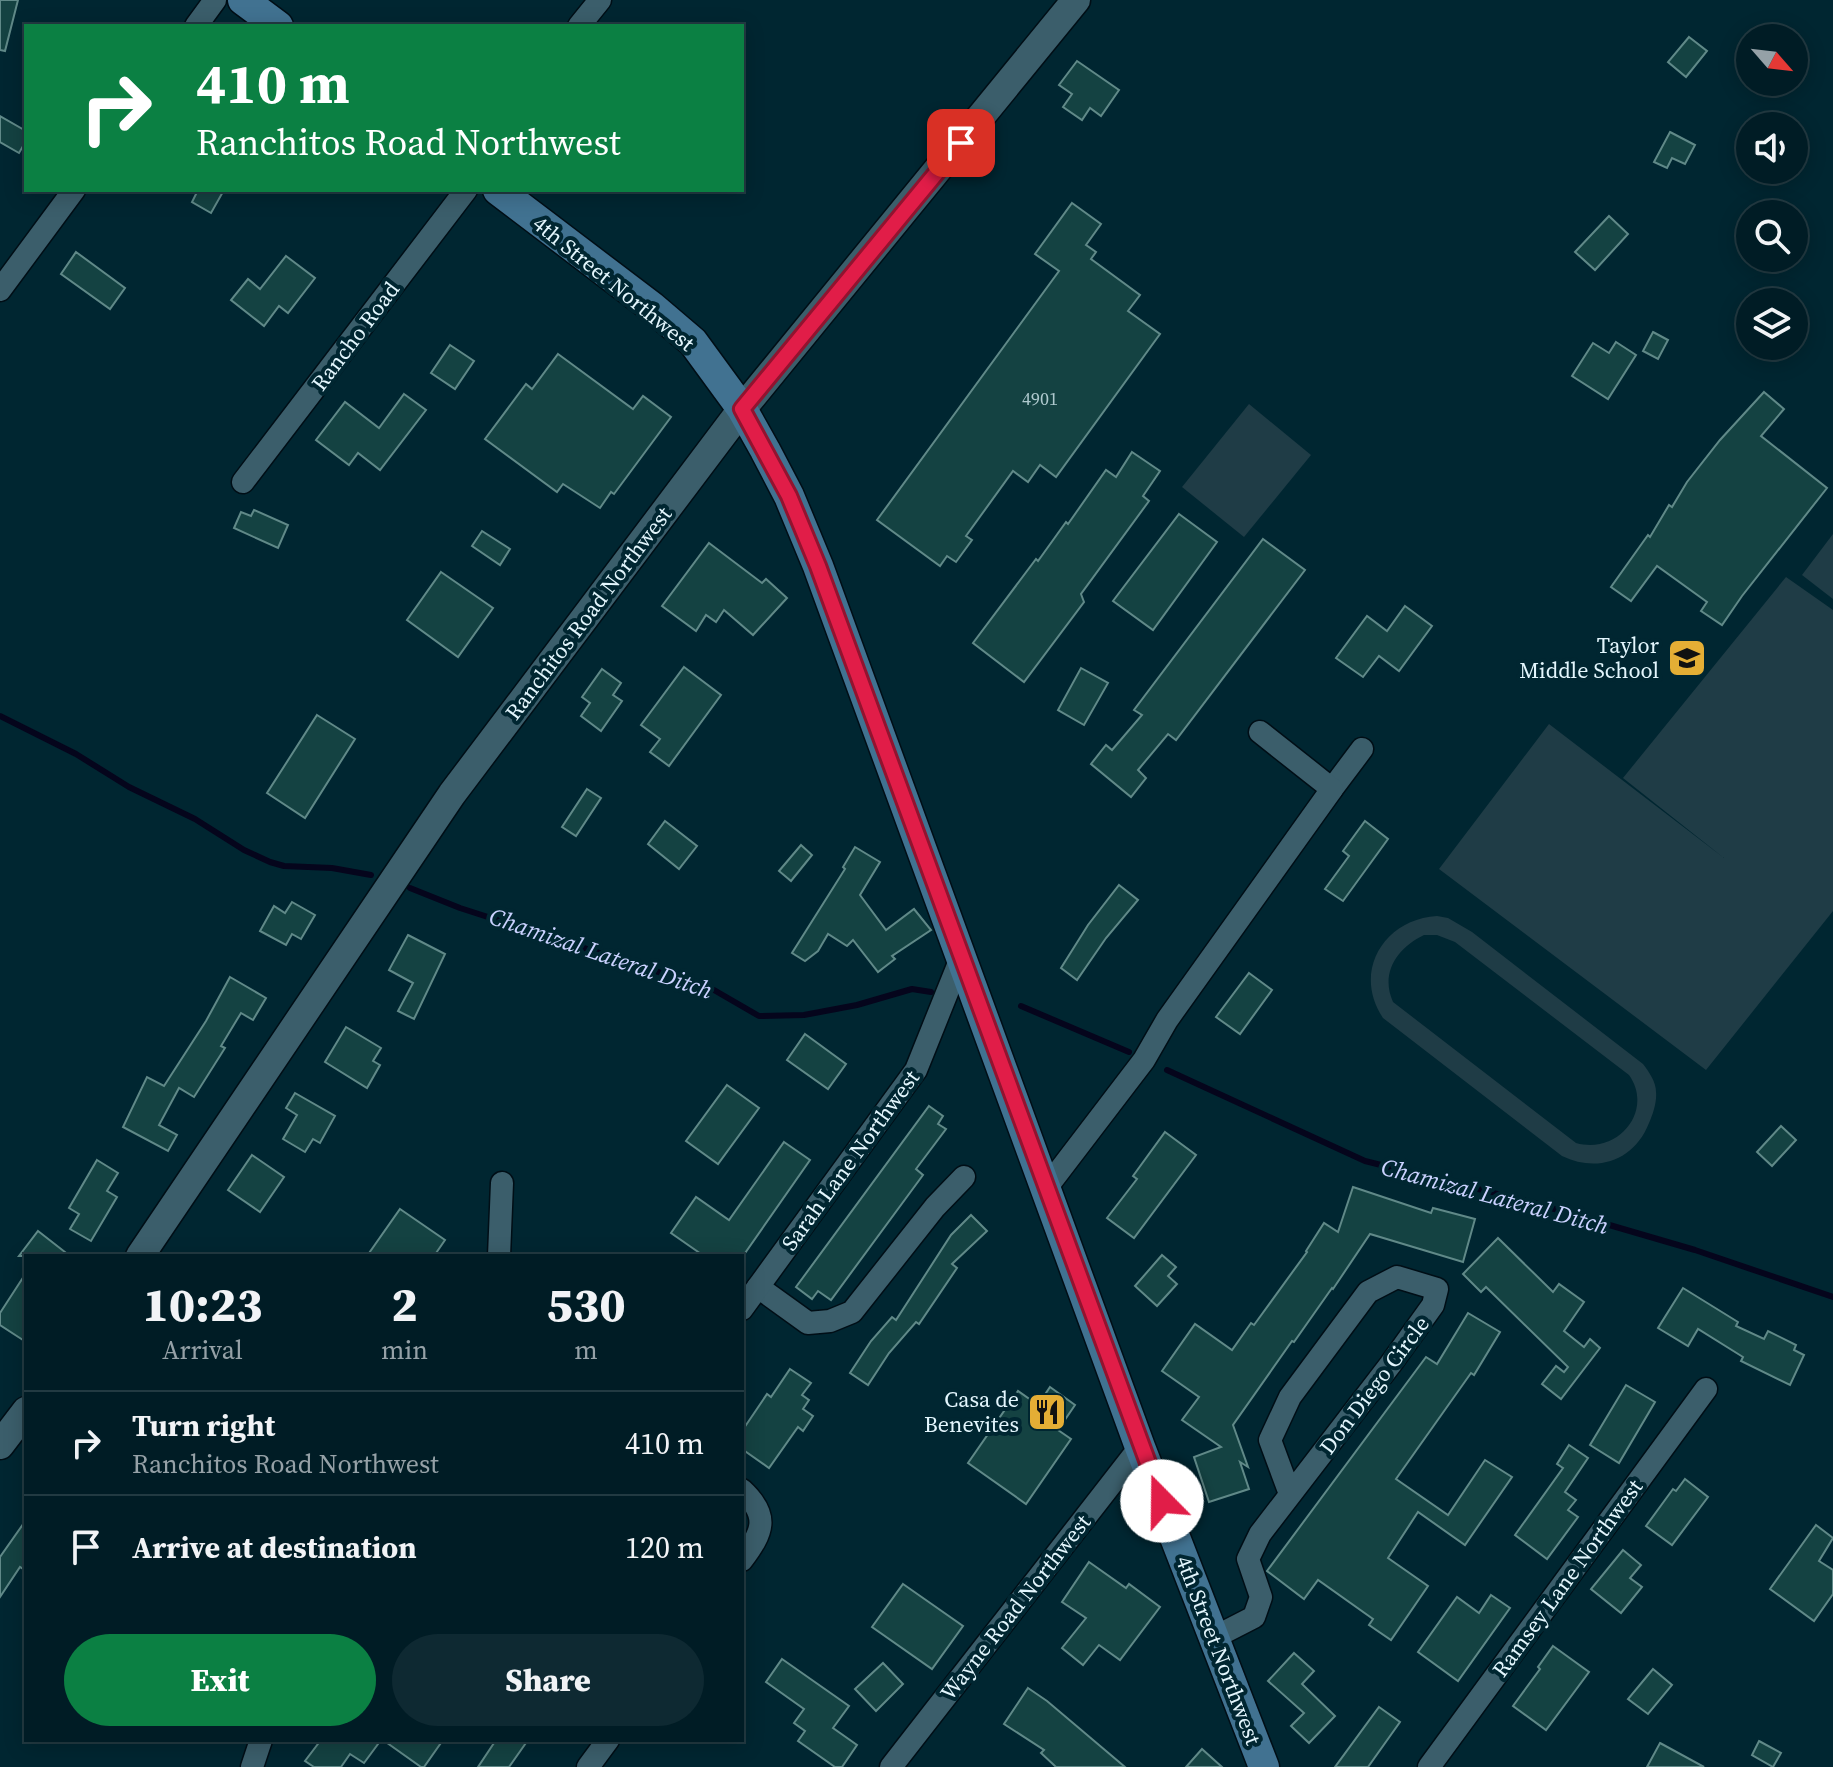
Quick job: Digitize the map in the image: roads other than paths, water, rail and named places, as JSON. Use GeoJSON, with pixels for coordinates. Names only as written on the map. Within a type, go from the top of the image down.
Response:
{"type":"FeatureCollection","features":[{"type":"Feature","properties":{"kind":"main road"},"geometry":{"type":"LineString","coordinates":[[243,0],[275,24]]}},
{"type":"Feature","properties":{"kind":"main road","name":"4th Street Northwest"},"geometry":{"type":"LineString","coordinates":[[501,192],[693,342],[742,409],[789,496],[818,566],[1140,1447],[1264,1767]]}},
{"type":"Feature","properties":{"kind":"street"},"geometry":{"type":"LineString","coordinates":[[197,24],[215,0]]}},
{"type":"Feature","properties":{"kind":"street"},"geometry":{"type":"LineString","coordinates":[[581,24],[600,0]]}},
{"type":"Feature","properties":{"kind":"street","name":"Ranchitos Road Northwest"},"geometry":{"type":"LineString","coordinates":[[141,1254],[431,823],[742,409],[1076,0]]}},
{"type":"Feature","properties":{"kind":"street"},"geometry":{"type":"LineString","coordinates":[[0,290],[73,192]]}},
{"type":"Feature","properties":{"kind":"street","name":"Rancho Road"},"geometry":{"type":"LineString","coordinates":[[243,482],[464,192]]}},
{"type":"Feature","properties":{"kind":"street"},"geometry":{"type":"LineString","coordinates":[[1260,732],[1332,789]]}},
{"type":"Feature","properties":{"kind":"street"},"geometry":{"type":"LineString","coordinates":[[1047,1187],[1144,1060],[1167,1020],[1362,749]]}},
{"type":"Feature","properties":{"kind":"street","name":"Sarah Lane Northwest"},"geometry":{"type":"LineString","coordinates":[[744,1306],[916,1070],[961,958]]}},
{"type":"Feature","properties":{"kind":"street"},"geometry":{"type":"LineString","coordinates":[[758,1287],[808,1323],[830,1321],[852,1312],[935,1207],[964,1177]]}},
{"type":"Feature","properties":{"kind":"street"},"geometry":{"type":"LineString","coordinates":[[499,1254],[502,1183]]}},
{"type":"Feature","properties":{"kind":"street","name":"Don Diego Circle"},"geometry":{"type":"LineString","coordinates":[[1215,1637],[1254,1617],[1261,1597],[1248,1559],[1260,1534],[1425,1317],[1433,1305],[1437,1289],[1397,1277],[1368,1292],[1290,1397],[1270,1440],[1290,1494]]}},
{"type":"Feature","properties":{"kind":"street","name":"Ramsey Lane Northwest"},"geometry":{"type":"LineString","coordinates":[[1429,1767],[1706,1389]]}},
{"type":"Feature","properties":{"kind":"street"},"geometry":{"type":"LineString","coordinates":[[0,1445],[24,1414]]}},
{"type":"Feature","properties":{"kind":"street","name":"Wayne Road Northwest"},"geometry":{"type":"LineString","coordinates":[[891,1767],[1140,1447]]}},
{"type":"Feature","properties":{"kind":"street"},"geometry":{"type":"LineString","coordinates":[[744,1492],[756,1504],[762,1525],[755,1543],[744,1557]]}},
{"type":"Feature","properties":{"kind":"street"},"geometry":{"type":"LineString","coordinates":[[252,1767],[260,1742]]}},
{"type":"Feature","properties":{"kind":"street"},"geometry":{"type":"LineString","coordinates":[[588,1767],[607,1742]]}},
{"type":"Feature","properties":{"kind":"waterway","name":"Chamizal Lateral Ditch"},"geometry":{"type":"LineString","coordinates":[[0,716],[76,754],[129,787],[195,819],[244,850],[270,862],[371,875]]}},
{"type":"Feature","properties":{"kind":"waterway","name":"Chamizal Lateral Ditch"},"geometry":{"type":"LineString","coordinates":[[410,888],[460,908],[714,990],[759,1016],[804,1015],[857,1005],[912,989],[931,992]]}},
{"type":"Feature","properties":{"kind":"waterway","name":"Chamizal Lateral Ditch"},"geometry":{"type":"LineString","coordinates":[[1021,1006],[1129,1052]]}},
{"type":"Feature","properties":{"kind":"waterway","name":"Chamizal Lateral Ditch"},"geometry":{"type":"LineString","coordinates":[[1167,1070],[1365,1161],[1534,1203],[1695,1250],[1833,1297]]}},
{"type":"Feature","properties":{"kind":"place","name":"Taylor Middle School"},"geometry":{"type":"Point","coordinates":[1687,658]}},
{"type":"Feature","properties":{"kind":"place","name":"Casa de Benevites"},"geometry":{"type":"Point","coordinates":[1047,1412]}}]}
